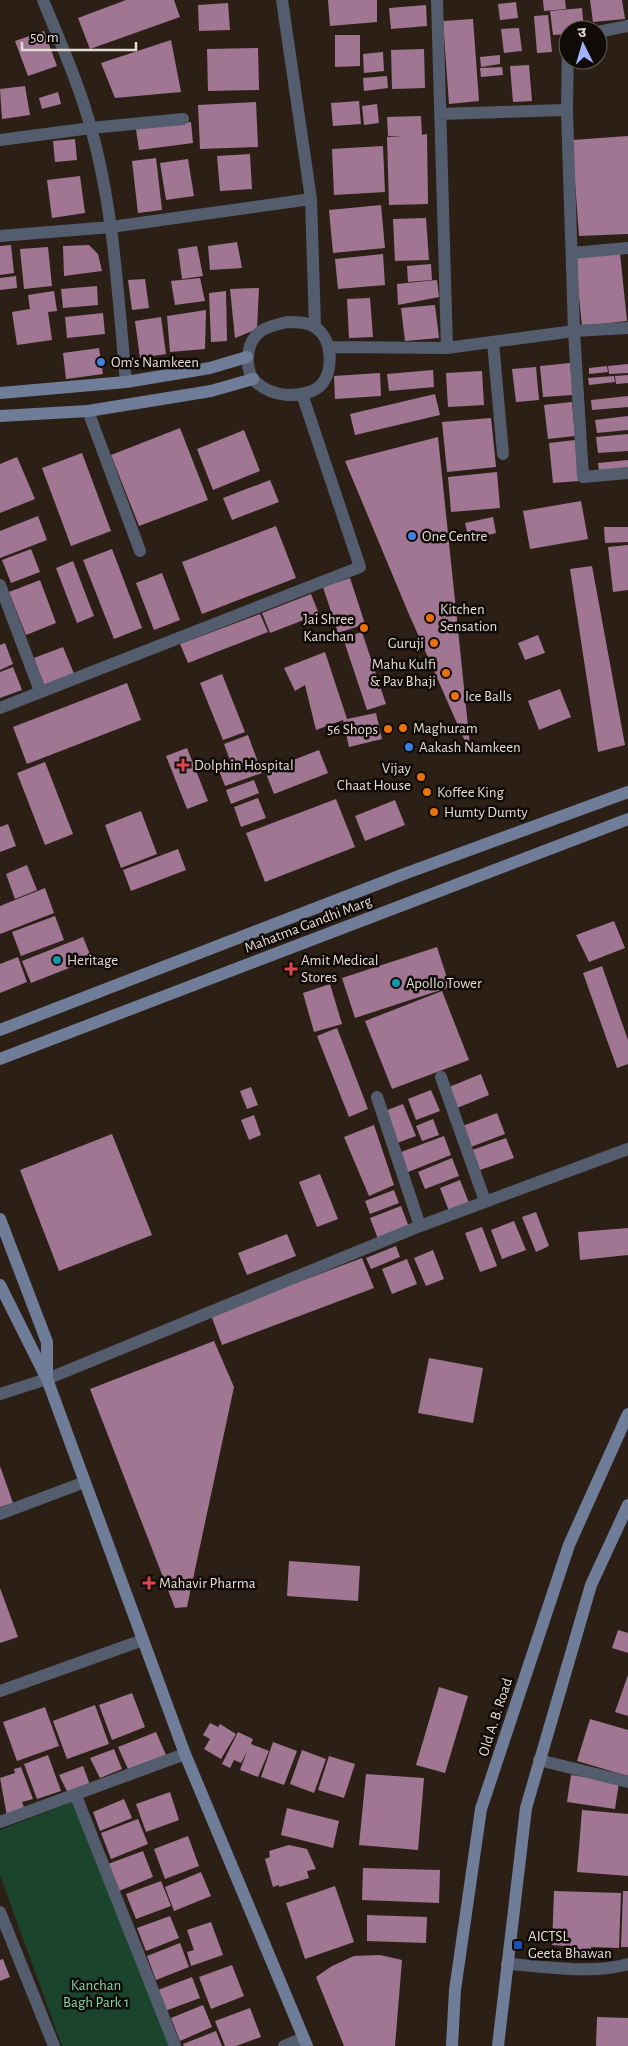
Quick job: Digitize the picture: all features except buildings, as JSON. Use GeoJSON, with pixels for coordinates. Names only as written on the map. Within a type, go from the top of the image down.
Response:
{"type":"FeatureCollection","features":[{"type":"Feature","properties":{"kind":"main road"},"geometry":{"type":"LineString","coordinates":[[0,393],[126,382],[210,368],[247,357]]}},
{"type":"Feature","properties":{"kind":"main road"},"geometry":{"type":"LineString","coordinates":[[0,416],[88,412],[212,391],[253,379]]}},
{"type":"Feature","properties":{"kind":"main road","name":"Mahatma Gandhi Marg"},"geometry":{"type":"LineString","coordinates":[[0,1030],[413,871],[628,792]]}},
{"type":"Feature","properties":{"kind":"main road","name":"Mahatma Gandhi Marg"},"geometry":{"type":"LineString","coordinates":[[0,1059],[628,819]]}},
{"type":"Feature","properties":{"kind":"main road"},"geometry":{"type":"LineString","coordinates":[[0,1219],[47,1342],[47,1379]]}},
{"type":"Feature","properties":{"kind":"main road"},"geometry":{"type":"LineString","coordinates":[[0,1285],[47,1379],[185,1754],[305,2042]]}},
{"type":"Feature","properties":{"kind":"main road","name":"Old A. B. Road"},"geometry":{"type":"LineString","coordinates":[[452,2046],[455,1990],[481,1809],[569,1546],[628,1414]]}},
{"type":"Feature","properties":{"kind":"main road"},"geometry":{"type":"LineString","coordinates":[[498,2046],[526,1808],[591,1585],[628,1505]]}},
{"type":"Feature","properties":{"kind":"street"},"geometry":{"type":"LineString","coordinates":[[43,0],[71,69],[91,128],[111,228],[126,382]]}},
{"type":"Feature","properties":{"kind":"street"},"geometry":{"type":"LineString","coordinates":[[282,0],[311,199],[315,326]]}},
{"type":"Feature","properties":{"kind":"street"},"geometry":{"type":"LineString","coordinates":[[437,0],[447,348]]}},
{"type":"Feature","properties":{"kind":"street"},"geometry":{"type":"LineString","coordinates":[[608,30],[628,26]]}},
{"type":"Feature","properties":{"kind":"street"},"geometry":{"type":"LineString","coordinates":[[568,70],[567,110],[574,330],[583,477],[628,473]]}},
{"type":"Feature","properties":{"kind":"street"},"geometry":{"type":"LineString","coordinates":[[440,114],[567,110]]}},
{"type":"Feature","properties":{"kind":"street"},"geometry":{"type":"LineString","coordinates":[[0,140],[91,128],[183,120]]}},
{"type":"Feature","properties":{"kind":"street"},"geometry":{"type":"LineString","coordinates":[[0,236],[111,228],[311,199]]}},
{"type":"Feature","properties":{"kind":"street"},"geometry":{"type":"LineString","coordinates":[[572,252],[628,248]]}},
{"type":"Feature","properties":{"kind":"street"},"geometry":{"type":"LineString","coordinates":[[287,322],[303,322],[315,326],[322,333],[329,348],[328,374],[320,386],[302,394],[270,392],[253,379],[247,357],[250,347],[261,331],[287,322]]}},
{"type":"Feature","properties":{"kind":"street"},"geometry":{"type":"LineString","coordinates":[[329,348],[447,348],[574,330],[628,328]]}},
{"type":"Feature","properties":{"kind":"street"},"geometry":{"type":"LineString","coordinates":[[493,342],[503,454]]}},
{"type":"Feature","properties":{"kind":"street"},"geometry":{"type":"LineString","coordinates":[[0,708],[40,690],[360,567],[302,394]]}},
{"type":"Feature","properties":{"kind":"street"},"geometry":{"type":"LineString","coordinates":[[88,412],[140,550]]}},
{"type":"Feature","properties":{"kind":"street"},"geometry":{"type":"LineString","coordinates":[[0,586],[40,690]]}},
{"type":"Feature","properties":{"kind":"street"},"geometry":{"type":"LineString","coordinates":[[441,1077],[485,1201]]}},
{"type":"Feature","properties":{"kind":"street"},"geometry":{"type":"LineString","coordinates":[[377,1097],[420,1226]]}},
{"type":"Feature","properties":{"kind":"street"},"geometry":{"type":"LineString","coordinates":[[0,1394],[47,1379],[420,1226],[628,1149]]}},
{"type":"Feature","properties":{"kind":"street"},"geometry":{"type":"LineString","coordinates":[[0,1514],[84,1482]]}},
{"type":"Feature","properties":{"kind":"street"},"geometry":{"type":"LineString","coordinates":[[0,1691],[143,1640]]}},
{"type":"Feature","properties":{"kind":"street"},"geometry":{"type":"LineString","coordinates":[[0,1822],[76,1796],[185,1754]]}},
{"type":"Feature","properties":{"kind":"street"},"geometry":{"type":"LineString","coordinates":[[539,1760],[628,1782]]}},
{"type":"Feature","properties":{"kind":"street"},"geometry":{"type":"LineString","coordinates":[[76,1796],[175,2046]]}},
{"type":"Feature","properties":{"kind":"street"},"geometry":{"type":"LineString","coordinates":[[0,1912],[54,2046]]}},
{"type":"Feature","properties":{"kind":"street"},"geometry":{"type":"LineString","coordinates":[[508,1964],[587,1968],[620,1967],[628,1964]]}},
{"type":"Feature","properties":{"kind":"street"},"geometry":{"type":"LineString","coordinates":[[284,2046],[305,2042]]}},
{"type":"Feature","properties":{"kind":"green space","name":"Kanchan Bagh Park 1"},"geometry":{"type":"Polygon","coordinates":[[[72,1802],[171,2046],[62,2046],[0,1875],[0,1830],[72,1802]]]}},
{"type":"Feature","properties":{"kind":"place","name":"Om's Namkeen"},"geometry":{"type":"Point","coordinates":[101,362]}},
{"type":"Feature","properties":{"kind":"place","name":"One Centre"},"geometry":{"type":"Point","coordinates":[412,536]}},
{"type":"Feature","properties":{"kind":"place","name":"Kitchen Sensation"},"geometry":{"type":"Point","coordinates":[430,618]}},
{"type":"Feature","properties":{"kind":"place","name":"Jai Shree Kanchan"},"geometry":{"type":"Point","coordinates":[364,628]}},
{"type":"Feature","properties":{"kind":"place","name":"Guruji"},"geometry":{"type":"Point","coordinates":[434,643]}},
{"type":"Feature","properties":{"kind":"place","name":"Mahu Kulfi & Pav Bhaji"},"geometry":{"type":"Point","coordinates":[446,673]}},
{"type":"Feature","properties":{"kind":"place","name":"Ice Balls"},"geometry":{"type":"Point","coordinates":[455,696]}},
{"type":"Feature","properties":{"kind":"place","name":"Maghuram"},"geometry":{"type":"Point","coordinates":[403,728]}},
{"type":"Feature","properties":{"kind":"place","name":"56 Shops"},"geometry":{"type":"Point","coordinates":[388,729]}},
{"type":"Feature","properties":{"kind":"place","name":"Aakash Namkeen"},"geometry":{"type":"Point","coordinates":[409,747]}},
{"type":"Feature","properties":{"kind":"place","name":"Dolphin Hospital"},"geometry":{"type":"Point","coordinates":[183,765]}},
{"type":"Feature","properties":{"kind":"place","name":"Vijay Chaat House"},"geometry":{"type":"Point","coordinates":[421,777]}},
{"type":"Feature","properties":{"kind":"place","name":"Koffee King"},"geometry":{"type":"Point","coordinates":[427,792]}},
{"type":"Feature","properties":{"kind":"place","name":"Humty Dumty"},"geometry":{"type":"Point","coordinates":[434,812]}},
{"type":"Feature","properties":{"kind":"place","name":"Heritage"},"geometry":{"type":"Point","coordinates":[57,960]}},
{"type":"Feature","properties":{"kind":"place","name":"Amit Medical Stores"},"geometry":{"type":"Point","coordinates":[291,969]}},
{"type":"Feature","properties":{"kind":"place","name":"Apollo Tower"},"geometry":{"type":"Point","coordinates":[396,983]}},
{"type":"Feature","properties":{"kind":"place","name":"Mahavir Pharma"},"geometry":{"type":"Point","coordinates":[149,1583]}},
{"type":"Feature","properties":{"kind":"place","name":"AICTSL Geeta Bhawan"},"geometry":{"type":"Point","coordinates":[518,1945]}}]}
